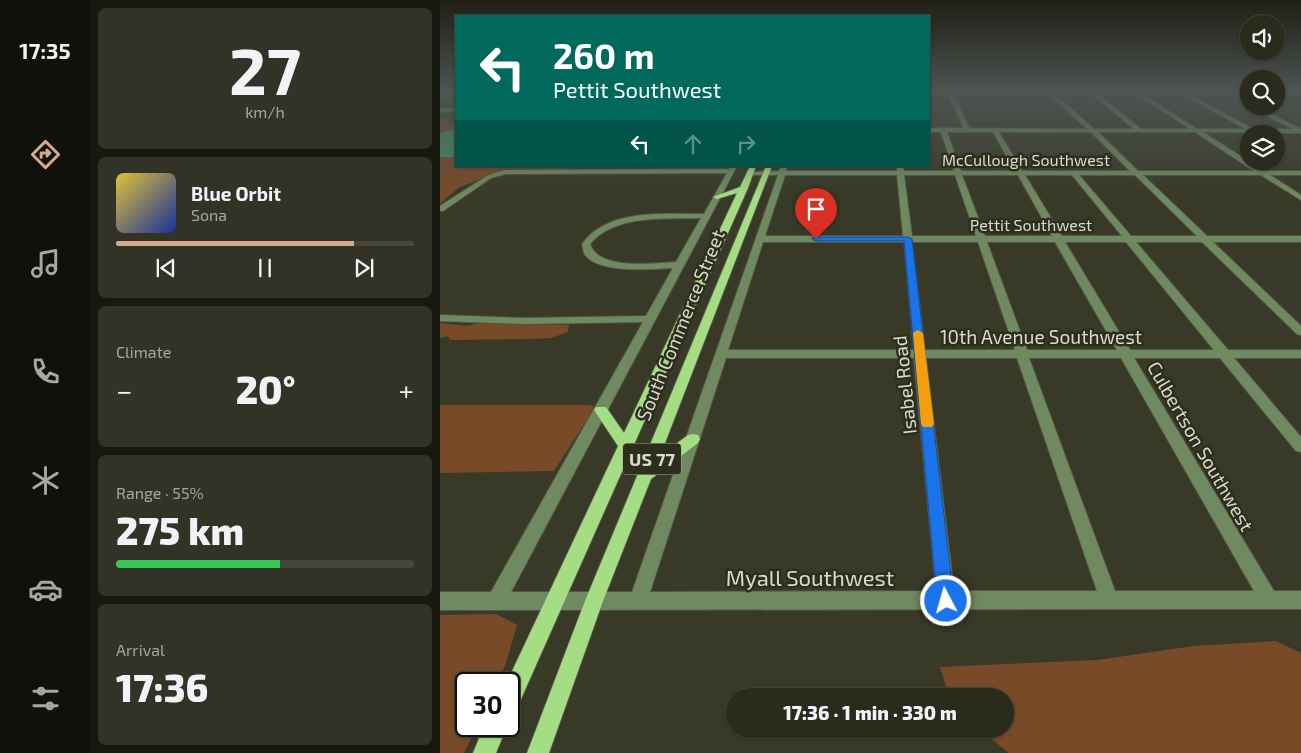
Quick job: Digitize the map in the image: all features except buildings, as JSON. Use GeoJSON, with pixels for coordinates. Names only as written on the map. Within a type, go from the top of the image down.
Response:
{"type":"FeatureCollection","features":[{"type":"Feature","properties":{"kind":"main road","name":"South Commerce Street"},"geometry":{"type":"LineString","coordinates":[[520,676],[744,188],[759,170]]}},
{"type":"Feature","properties":{"kind":"main road","name":"South Commerce Street"},"geometry":{"type":"LineString","coordinates":[[538,753],[594,601],[645,475],[759,170]]}},
{"type":"Feature","properties":{"kind":"main road"},"geometry":{"type":"LineString","coordinates":[[717,197],[744,188]]}},
{"type":"Feature","properties":{"kind":"main road"},"geometry":{"type":"LineString","coordinates":[[600,410],[626,446]]}},
{"type":"Feature","properties":{"kind":"main road"},"geometry":{"type":"LineString","coordinates":[[645,475],[693,439]]}},
{"type":"Feature","properties":{"kind":"main road"},"geometry":{"type":"LineString","coordinates":[[484,753],[491,737]]}},
{"type":"Feature","properties":{"kind":"street"},"geometry":{"type":"LineString","coordinates":[[965,125],[967,130]]}},
{"type":"Feature","properties":{"kind":"street"},"geometry":{"type":"LineString","coordinates":[[1087,125],[1301,332]]}},
{"type":"Feature","properties":{"kind":"street"},"geometry":{"type":"LineString","coordinates":[[1133,125],[1139,130]]}},
{"type":"Feature","properties":{"kind":"street"},"geometry":{"type":"LineString","coordinates":[[1188,125],[1301,198]]}},
{"type":"Feature","properties":{"kind":"street"},"geometry":{"type":"LineString","coordinates":[[1289,125],[1301,131]]}},
{"type":"Feature","properties":{"kind":"street"},"geometry":{"type":"LineString","coordinates":[[930,130],[1240,130]]}},
{"type":"Feature","properties":{"kind":"street"},"geometry":{"type":"LineString","coordinates":[[943,130],[1109,600]]}},
{"type":"Feature","properties":{"kind":"street","name":"Culbertson Southwest"},"geometry":{"type":"LineString","coordinates":[[995,130],[1269,600]]}},
{"type":"Feature","properties":{"kind":"street"},"geometry":{"type":"LineString","coordinates":[[1285,131],[1301,131]]}},
{"type":"Feature","properties":{"kind":"street"},"geometry":{"type":"LineString","coordinates":[[440,209],[489,177],[504,172],[732,169],[496,601]]}},
{"type":"Feature","properties":{"kind":"street","name":"McCullough Southwest"},"geometry":{"type":"LineString","coordinates":[[759,170],[901,170],[959,173],[1301,173]]}},
{"type":"Feature","properties":{"kind":"street"},"geometry":{"type":"LineString","coordinates":[[638,601],[784,170]]}},
{"type":"Feature","properties":{"kind":"street","name":"Isabel Road"},"geometry":{"type":"LineString","coordinates":[[901,170],[946,601]]}},
{"type":"Feature","properties":{"kind":"street"},"geometry":{"type":"LineString","coordinates":[[1074,173],[1226,354],[1301,447]]}},
{"type":"Feature","properties":{"kind":"street"},"geometry":{"type":"LineString","coordinates":[[680,265],[602,263],[586,253],[586,244],[588,239],[604,228],[632,219],[706,216]]}},
{"type":"Feature","properties":{"kind":"street","name":"Pettit Southwest"},"geometry":{"type":"LineString","coordinates":[[760,239],[1301,239]]}},
{"type":"Feature","properties":{"kind":"street"},"geometry":{"type":"LineString","coordinates":[[440,318],[506,321],[650,319]]}},
{"type":"Feature","properties":{"kind":"street","name":"10th Avenue Southwest"},"geometry":{"type":"LineString","coordinates":[[721,354],[1301,354]]}},
{"type":"Feature","properties":{"kind":"street","name":"Myall Southwest"},"geometry":{"type":"LineString","coordinates":[[440,601],[1301,600]]}},
{"type":"Feature","properties":{"kind":"shaded area"},"geometry":{"type":"Polygon","coordinates":[[[440,125],[455,125],[455,167],[566,167],[565,169],[498,170],[499,172],[458,188],[440,204],[440,125]]]}},
{"type":"Feature","properties":{"kind":"shaded area"},"geometry":{"type":"Polygon","coordinates":[[[455,128],[455,157],[440,157],[440,133],[455,128]]]}},
{"type":"Feature","properties":{"kind":"shaded area"},"geometry":{"type":"Polygon","coordinates":[[[440,323],[468,326],[479,323],[569,325],[568,332],[551,338],[450,340],[448,336],[440,338],[440,323]]]}},
{"type":"Feature","properties":{"kind":"shaded area"},"geometry":{"type":"Polygon","coordinates":[[[440,405],[588,405],[593,406],[594,409],[554,471],[440,473],[440,405]]]}},
{"type":"Feature","properties":{"kind":"shaded area"},"geometry":{"type":"Polygon","coordinates":[[[496,614],[517,625],[502,672],[455,672],[455,737],[472,737],[464,753],[440,753],[440,615],[496,614]]]}},
{"type":"Feature","properties":{"kind":"shaded area"},"geometry":{"type":"Polygon","coordinates":[[[1276,641],[1301,653],[1301,753],[1009,753],[990,738],[1014,738],[1014,688],[947,688],[940,667],[1097,660],[1194,646],[1276,641]]]}},
{"type":"Feature","properties":{"kind":"slow traffic"},"geometry":{"type":"LineString","coordinates":[[918,333],[927,424]]}},
{"type":"Feature","properties":{"kind":"route"},"geometry":{"type":"LineString","coordinates":[[816,239],[908,239],[946,601]]}}]}
